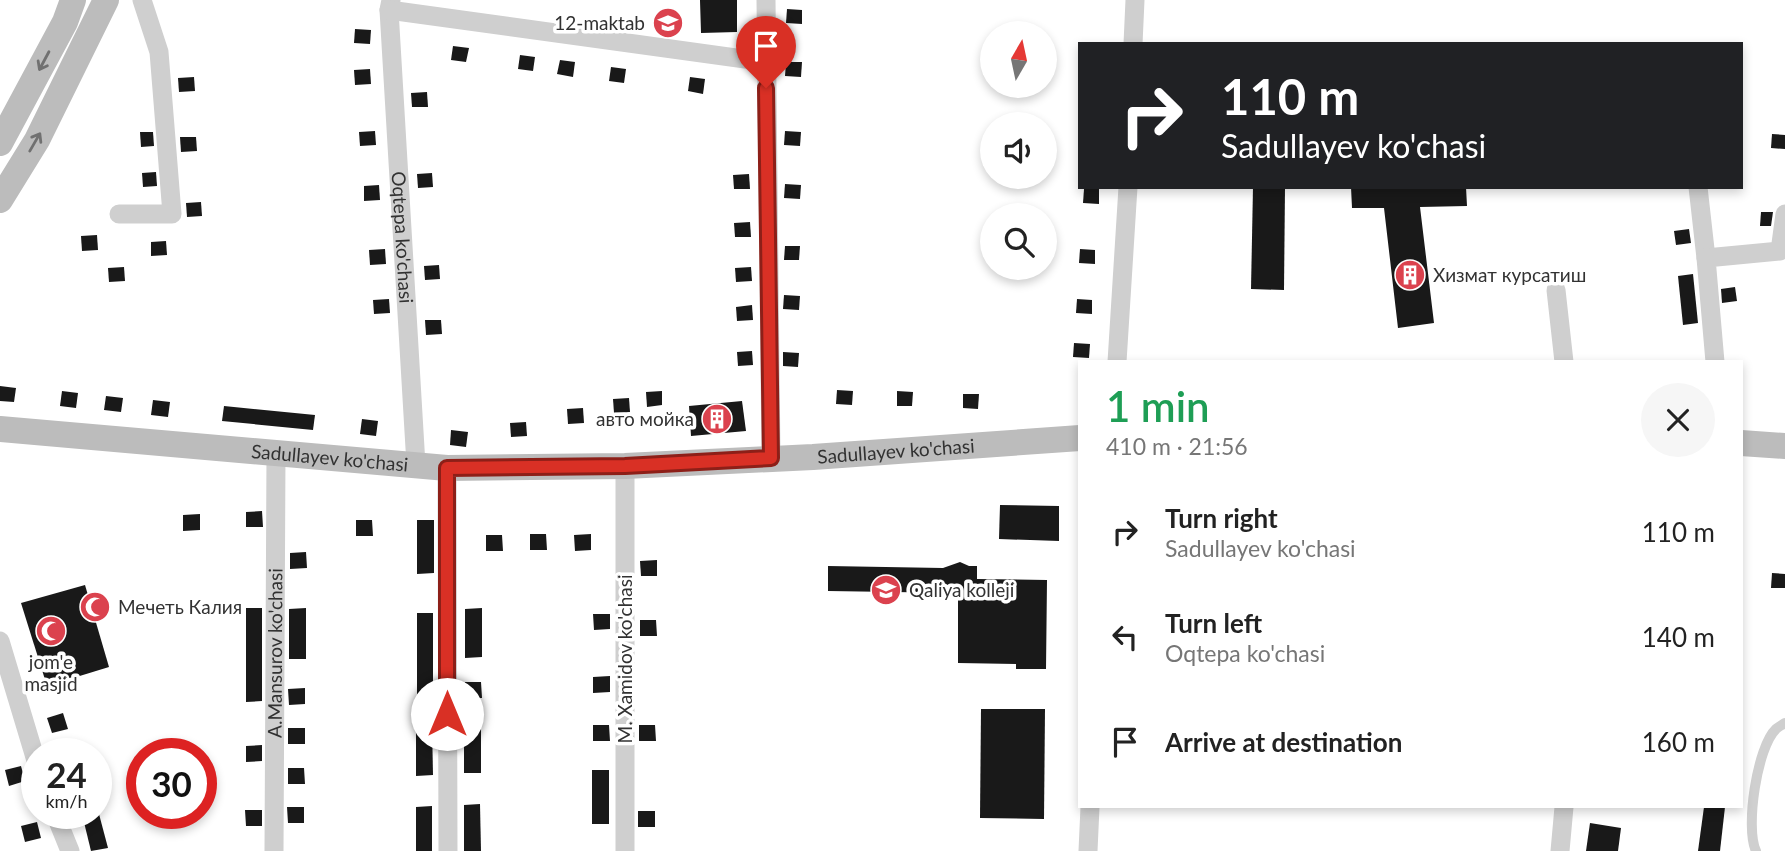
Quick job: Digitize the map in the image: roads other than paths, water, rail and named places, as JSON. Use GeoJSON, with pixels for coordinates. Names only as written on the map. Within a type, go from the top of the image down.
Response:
{"type":"FeatureCollection","features":[{"type":"Feature","properties":{"kind":"main road"},"geometry":{"type":"LineString","coordinates":[[0,200],[37,140],[106,0]]}},
{"type":"Feature","properties":{"kind":"main road"},"geometry":{"type":"LineString","coordinates":[[0,143],[70,8],[84,14],[95,26]]}},
{"type":"Feature","properties":{"kind":"main road","name":"Sadullayev ko'chasi"},"geometry":{"type":"LineString","coordinates":[[0,429],[447,468],[625,466],[1078,438]]}},
{"type":"Feature","properties":{"kind":"main road"},"geometry":{"type":"LineString","coordinates":[[1743,443],[1785,446]]}},
{"type":"Feature","properties":{"kind":"street"},"geometry":{"type":"LineString","coordinates":[[119,214],[172,214],[159,52],[142,0]]}},
{"type":"Feature","properties":{"kind":"street"},"geometry":{"type":"LineString","coordinates":[[766,0],[771,458]]}},
{"type":"Feature","properties":{"kind":"street"},"geometry":{"type":"LineString","coordinates":[[1133,42],[1135,0]]}},
{"type":"Feature","properties":{"kind":"street","name":"Oqtepa ko'chasi"},"geometry":{"type":"LineString","coordinates":[[416,465],[390,5],[766,62]]}},
{"type":"Feature","properties":{"kind":"street"},"geometry":{"type":"LineString","coordinates":[[1116,360],[1128,189]]}},
{"type":"Feature","properties":{"kind":"street"},"geometry":{"type":"LineString","coordinates":[[1698,189],[1715,360]]}},
{"type":"Feature","properties":{"kind":"street"},"geometry":{"type":"LineString","coordinates":[[1706,258],[1780,251],[1785,214]]}},
{"type":"Feature","properties":{"kind":"street"},"geometry":{"type":"LineString","coordinates":[[1556,290],[1564,360]]}},
{"type":"Feature","properties":{"kind":"street","name":"A.Mansurov ko'chasi"},"geometry":{"type":"LineString","coordinates":[[274,851],[276,454]]}},
{"type":"Feature","properties":{"kind":"street","name":"M. Xamidov ko'chasi"},"geometry":{"type":"LineString","coordinates":[[625,466],[625,851]]}},
{"type":"Feature","properties":{"kind":"street"},"geometry":{"type":"LineString","coordinates":[[447,468],[448,851]]}},
{"type":"Feature","properties":{"kind":"street"},"geometry":{"type":"LineString","coordinates":[[0,641],[29,738]]}},
{"type":"Feature","properties":{"kind":"street"},"geometry":{"type":"LineString","coordinates":[[1088,851],[1090,808]]}},
{"type":"Feature","properties":{"kind":"street"},"geometry":{"type":"LineString","coordinates":[[1560,851],[1564,808]]}},
{"type":"Feature","properties":{"kind":"street"},"geometry":{"type":"LineString","coordinates":[[61,829],[70,851]]}},
{"type":"Feature","properties":{"kind":"lane"},"geometry":{"type":"LineString","coordinates":[[1756,851],[1751,834],[1756,782],[1774,730],[1785,723]]}},
{"type":"Feature","properties":{"kind":"place","name":"12-maktab"},"geometry":{"type":"Point","coordinates":[668,23]}},
{"type":"Feature","properties":{"kind":"place","name":"Хизмат курсатиш"},"geometry":{"type":"Point","coordinates":[1410,275]}},
{"type":"Feature","properties":{"kind":"place","name":"авто мойка"},"geometry":{"type":"Point","coordinates":[717,419]}},
{"type":"Feature","properties":{"kind":"place","name":"Qaliya kolleji"},"geometry":{"type":"Point","coordinates":[886,590]}},
{"type":"Feature","properties":{"kind":"place","name":"Мечеть Калия"},"geometry":{"type":"Point","coordinates":[95,607]}},
{"type":"Feature","properties":{"kind":"place","name":"jom'e masjid"},"geometry":{"type":"Point","coordinates":[51,631]}}]}
